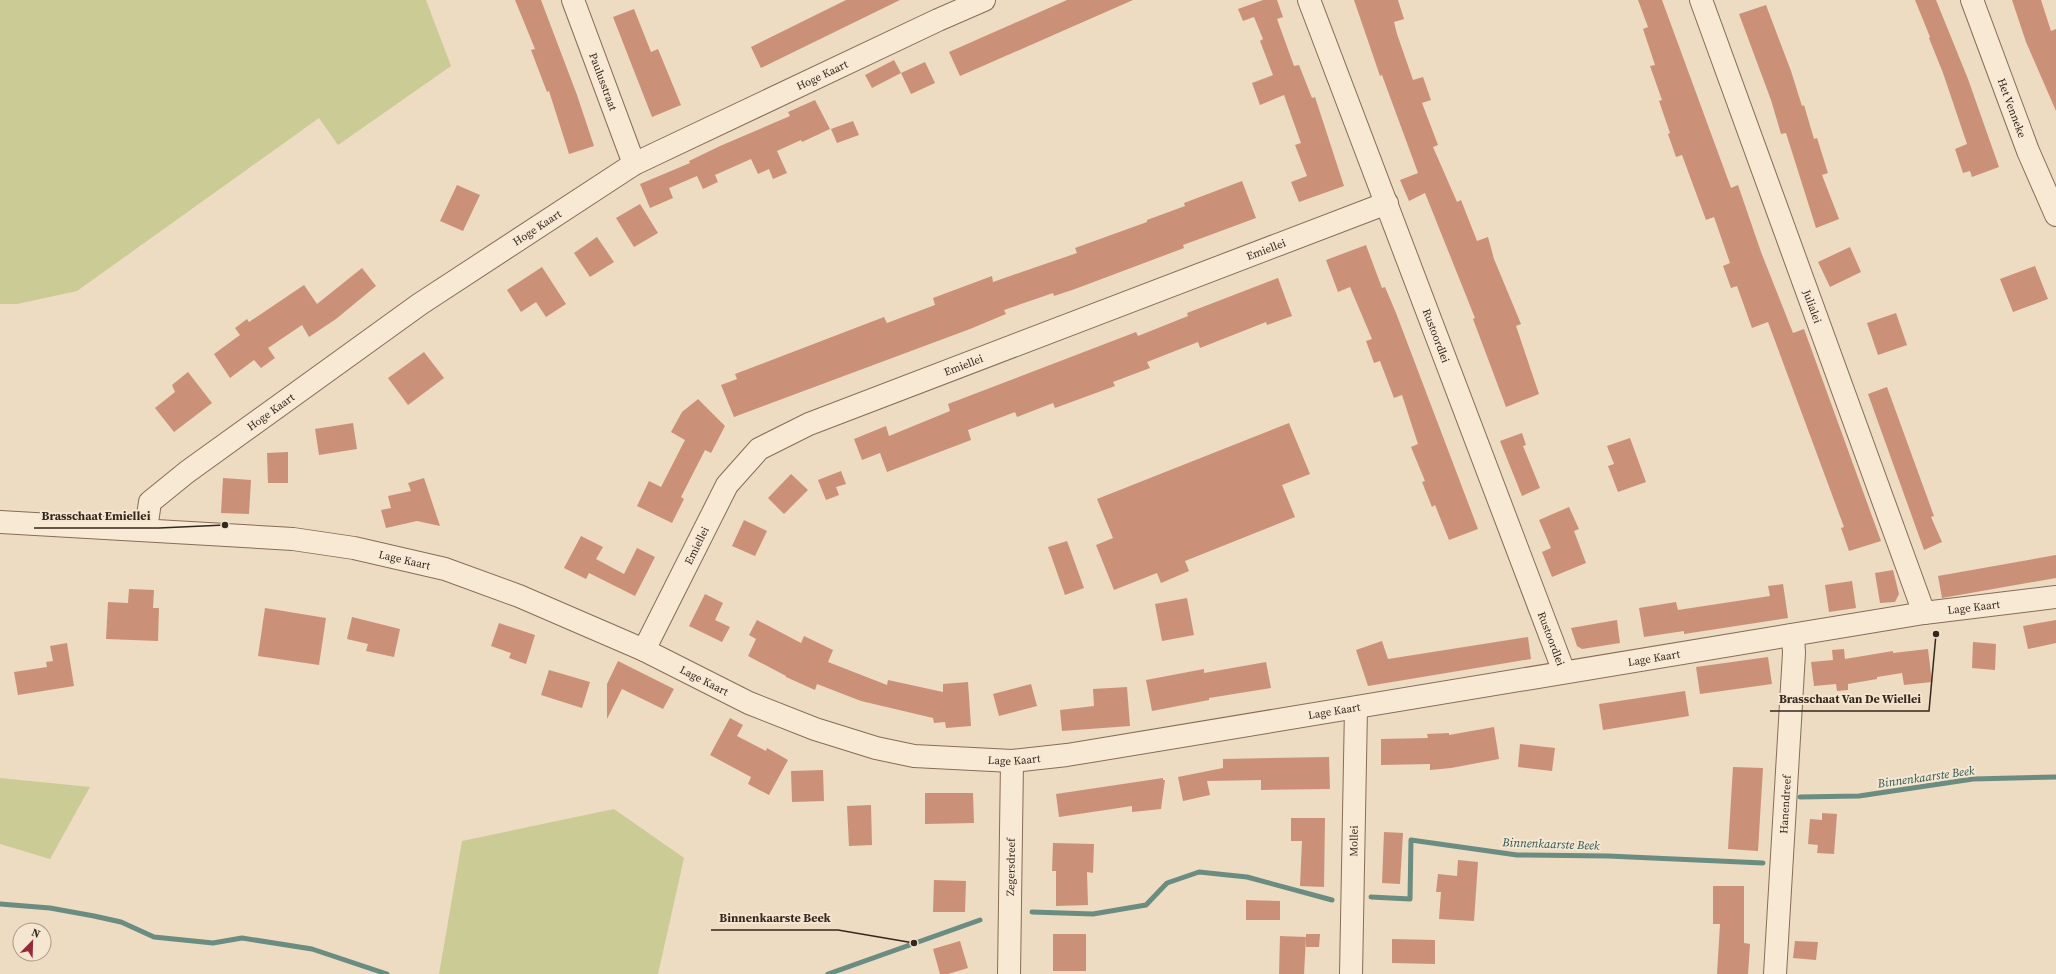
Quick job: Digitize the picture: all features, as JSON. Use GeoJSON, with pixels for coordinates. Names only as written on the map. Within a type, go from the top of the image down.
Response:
{"type":"FeatureCollection","features":[{"type":"Feature","properties":{"kind":"street","name":"Paulusstraat"},"geometry":{"type":"LineString","coordinates":[[573,0],[634,164]]}},
{"type":"Feature","properties":{"kind":"street","name":"Hoge Kaart"},"geometry":{"type":"LineString","coordinates":[[146,529],[150,502],[187,472],[420,304],[634,164],[931,23],[984,0]]}},
{"type":"Feature","properties":{"kind":"street","name":"Rustoordlei"},"geometry":{"type":"LineString","coordinates":[[1309,0],[1564,672]]}},
{"type":"Feature","properties":{"kind":"street","name":"Julialei"},"geometry":{"type":"LineString","coordinates":[[1700,0],[1924,613]]}},
{"type":"Feature","properties":{"kind":"street","name":"Het Venneke"},"geometry":{"type":"LineString","coordinates":[[1972,0],[2028,151],[2056,215]]}},
{"type":"Feature","properties":{"kind":"street","name":"Emiellei"},"geometry":{"type":"LineString","coordinates":[[644,650],[727,485],[759,450],[816,421],[1386,203]]}},
{"type":"Feature","properties":{"kind":"street","name":"Lage Kaart"},"geometry":{"type":"LineString","coordinates":[[0,522],[146,529],[292,539],[354,548],[445,569],[519,596],[644,650],[749,703],[815,729],[876,748],[914,756],[1012,761],[1067,755],[1356,708],[1564,672],[1793,636],[1924,613],[2056,597]]}},
{"type":"Feature","properties":{"kind":"street","name":"Hanendreef"},"geometry":{"type":"LineString","coordinates":[[1775,974],[1794,653],[1793,636]]}},
{"type":"Feature","properties":{"kind":"street","name":"Mollei"},"geometry":{"type":"LineString","coordinates":[[1351,974],[1356,708]]}},
{"type":"Feature","properties":{"kind":"street","name":"Zegersdreef"},"geometry":{"type":"LineString","coordinates":[[1009,974],[1012,761]]}},
{"type":"Feature","properties":{"kind":"green space"},"geometry":{"type":"Polygon","coordinates":[[[0,0],[426,0],[451,66],[338,145],[319,118],[77,291],[17,304],[0,304],[0,0]]]}},
{"type":"Feature","properties":{"kind":"green space"},"geometry":{"type":"Polygon","coordinates":[[[0,778],[90,787],[50,859],[0,844],[0,778]]]}},
{"type":"Feature","properties":{"kind":"green space"},"geometry":{"type":"Polygon","coordinates":[[[614,809],[684,858],[658,974],[439,974],[462,841],[614,809]]]}},
{"type":"Feature","properties":{"kind":"building"},"geometry":{"type":"Polygon","coordinates":[[[515,0],[541,0],[577,95],[594,146],[569,154],[549,91],[547,92],[531,50],[535,49],[515,0]]]}},
{"type":"Feature","properties":{"kind":"building"},"geometry":{"type":"Polygon","coordinates":[[[846,0],[900,0],[761,68],[751,47],[846,0]]]}},
{"type":"Feature","properties":{"kind":"building"},"geometry":{"type":"Polygon","coordinates":[[[1067,0],[1133,0],[960,76],[949,52],[1067,0]]]}},
{"type":"Feature","properties":{"kind":"building"},"geometry":{"type":"Polygon","coordinates":[[[1263,0],[1277,0],[1283,17],[1277,19],[1294,66],[1299,65],[1312,98],[1315,97],[1344,186],[1299,202],[1291,182],[1307,176],[1295,145],[1301,143],[1284,95],[1260,105],[1252,83],[1273,75],[1260,41],[1263,39],[1254,17],[1243,21],[1238,9],[1263,0]]]}},
{"type":"Feature","properties":{"kind":"building"},"geometry":{"type":"Polygon","coordinates":[[[1354,0],[1398,0],[1404,19],[1394,22],[1413,80],[1423,77],[1431,100],[1422,103],[1438,145],[1433,147],[1457,202],[1461,200],[1477,241],[1488,237],[1494,259],[1521,324],[1516,326],[1539,394],[1506,407],[1473,319],[1475,318],[1425,193],[1409,201],[1400,180],[1418,173],[1382,75],[1380,76],[1354,0]]]}},
{"type":"Feature","properties":{"kind":"building"},"geometry":{"type":"Polygon","coordinates":[[[1638,0],[1662,0],[1731,188],[1738,185],[1761,252],[1793,333],[1804,329],[1881,541],[1849,551],[1841,528],[1844,527],[1768,322],[1752,328],[1737,286],[1731,288],[1723,266],[1730,263],[1714,217],[1706,220],[1682,155],[1676,157],[1668,134],[1670,133],[1659,101],[1662,100],[1650,66],[1655,65],[1643,29],[1648,27],[1638,0]]]}},
{"type":"Feature","properties":{"kind":"building"},"geometry":{"type":"Polygon","coordinates":[[[1915,0],[1936,0],[1968,79],[1999,167],[1972,177],[1970,171],[1963,173],[1955,149],[1967,144],[1943,73],[1929,38],[1930,37],[1915,0]]]}},
{"type":"Feature","properties":{"kind":"building"},"geometry":{"type":"Polygon","coordinates":[[[2012,0],[2041,0],[2051,31],[2056,29],[2056,111],[2026,42],[2012,0]]]}},
{"type":"Feature","properties":{"kind":"building"},"geometry":{"type":"Polygon","coordinates":[[[1766,5],[1791,71],[1802,106],[1804,105],[1814,139],[1817,138],[1828,173],[1822,175],[1839,219],[1816,228],[1786,133],[1781,134],[1771,100],[1739,14],[1766,5]]]}},
{"type":"Feature","properties":{"kind":"building"},"geometry":{"type":"Polygon","coordinates":[[[634,9],[651,52],[658,49],[681,105],[652,117],[613,17],[634,9]]]}},
{"type":"Feature","properties":{"kind":"building"},"geometry":{"type":"Polygon","coordinates":[[[894,60],[901,73],[872,88],[865,75],[894,60]]]}},
{"type":"Feature","properties":{"kind":"building"},"geometry":{"type":"Polygon","coordinates":[[[925,62],[935,83],[911,94],[901,73],[925,62]]]}},
{"type":"Feature","properties":{"kind":"building"},"geometry":{"type":"Polygon","coordinates":[[[815,100],[830,129],[802,142],[801,140],[777,151],[787,173],[773,179],[769,169],[758,174],[751,159],[715,175],[718,182],[703,189],[697,176],[669,188],[673,198],[650,208],[640,184],[690,163],[689,161],[720,146],[790,116],[788,112],[815,100]]]}},
{"type":"Feature","properties":{"kind":"building"},"geometry":{"type":"Polygon","coordinates":[[[853,121],[859,135],[837,143],[831,129],[853,121]]]}},
{"type":"Feature","properties":{"kind":"building"},"geometry":{"type":"Polygon","coordinates":[[[1242,181],[1256,218],[1183,245],[1184,248],[1075,289],[1054,296],[1053,293],[1004,310],[1006,314],[970,329],[734,417],[721,385],[737,379],[735,374],[884,317],[887,323],[935,305],[933,298],[992,276],[993,282],[1077,253],[1075,248],[1147,222],[1147,220],[1185,206],[1184,203],[1242,181]]]}},
{"type":"Feature","properties":{"kind":"building"},"geometry":{"type":"Polygon","coordinates":[[[457,185],[480,195],[463,231],[440,221],[457,185]]]}},
{"type":"Feature","properties":{"kind":"building"},"geometry":{"type":"Polygon","coordinates":[[[640,204],[658,233],[634,247],[616,218],[640,204]]]}},
{"type":"Feature","properties":{"kind":"building"},"geometry":{"type":"Polygon","coordinates":[[[597,237],[614,262],[590,277],[574,253],[597,237]]]}},
{"type":"Feature","properties":{"kind":"building"},"geometry":{"type":"Polygon","coordinates":[[[1366,245],[1382,288],[1385,287],[1396,313],[1478,529],[1449,540],[1435,505],[1432,507],[1422,482],[1425,481],[1411,447],[1418,444],[1402,395],[1394,398],[1380,361],[1374,363],[1366,341],[1372,339],[1350,287],[1338,292],[1326,260],[1366,245]]]}},
{"type":"Feature","properties":{"kind":"building"},"geometry":{"type":"Polygon","coordinates":[[[1850,247],[1861,272],[1830,287],[1818,262],[1850,247]]]}},
{"type":"Feature","properties":{"kind":"building"},"geometry":{"type":"Polygon","coordinates":[[[2035,266],[2048,299],[2013,312],[2000,279],[2035,266]]]}},
{"type":"Feature","properties":{"kind":"building"},"geometry":{"type":"Polygon","coordinates":[[[542,267],[566,304],[546,317],[536,302],[521,312],[507,290],[542,267]]]}},
{"type":"Feature","properties":{"kind":"building"},"geometry":{"type":"Polygon","coordinates":[[[362,268],[376,286],[336,319],[309,337],[302,325],[268,348],[275,358],[261,368],[254,360],[230,378],[214,354],[240,335],[235,328],[247,319],[249,322],[304,285],[317,304],[362,268]]]}},
{"type":"Feature","properties":{"kind":"building"},"geometry":{"type":"Polygon","coordinates":[[[1278,278],[1292,316],[1267,325],[1266,322],[1200,348],[1198,342],[1147,362],[1150,368],[1113,382],[1115,386],[1055,408],[1053,403],[1017,417],[1015,412],[968,430],[971,440],[887,472],[880,453],[862,460],[854,439],[886,426],[889,436],[950,411],[948,404],[1136,332],[1138,336],[1188,316],[1187,313],[1278,278]]]}},
{"type":"Feature","properties":{"kind":"building"},"geometry":{"type":"Polygon","coordinates":[[[1896,313],[1907,345],[1878,355],[1867,323],[1896,313]]]}},
{"type":"Feature","properties":{"kind":"building"},"geometry":{"type":"Polygon","coordinates":[[[424,352],[444,378],[408,405],[388,378],[424,352]]]}},
{"type":"Feature","properties":{"kind":"building"},"geometry":{"type":"Polygon","coordinates":[[[188,372],[212,403],[174,432],[155,408],[175,392],[172,385],[188,372]]]}},
{"type":"Feature","properties":{"kind":"building"},"geometry":{"type":"Polygon","coordinates":[[[1887,387],[1934,516],[1931,517],[1942,542],[1924,550],[1868,394],[1887,387]]]}},
{"type":"Feature","properties":{"kind":"building"},"geometry":{"type":"Polygon","coordinates":[[[698,399],[725,426],[711,453],[705,450],[681,497],[684,499],[672,523],[637,506],[649,481],[661,487],[685,440],[671,432],[682,412],[698,399]]]}},
{"type":"Feature","properties":{"kind":"building"},"geometry":{"type":"Polygon","coordinates":[[[353,423],[357,449],[319,455],[315,429],[353,423]]]}},
{"type":"Feature","properties":{"kind":"building"},"geometry":{"type":"Polygon","coordinates":[[[1289,423],[1310,474],[1282,485],[1295,517],[1185,561],[1189,571],[1161,583],[1157,573],[1114,590],[1096,545],[1113,538],[1097,499],[1289,423]]]}},
{"type":"Feature","properties":{"kind":"building"},"geometry":{"type":"Polygon","coordinates":[[[1522,433],[1526,445],[1523,446],[1540,488],[1522,496],[1500,441],[1522,433]]]}},
{"type":"Feature","properties":{"kind":"building"},"geometry":{"type":"Polygon","coordinates":[[[1630,438],[1646,482],[1618,492],[1608,466],[1614,464],[1607,446],[1630,438]]]}},
{"type":"Feature","properties":{"kind":"building"},"geometry":{"type":"Polygon","coordinates":[[[288,452],[288,483],[268,483],[267,453],[288,452]]]}},
{"type":"Feature","properties":{"kind":"building"},"geometry":{"type":"Polygon","coordinates":[[[841,471],[846,484],[836,487],[839,495],[826,500],[818,480],[841,471]]]}},
{"type":"Feature","properties":{"kind":"building"},"geometry":{"type":"Polygon","coordinates":[[[791,474],[808,490],[784,514],[768,498],[791,474]]]}},
{"type":"Feature","properties":{"kind":"building"},"geometry":{"type":"Polygon","coordinates":[[[223,478],[251,480],[249,514],[221,513],[223,478]]]}},
{"type":"Feature","properties":{"kind":"building"},"geometry":{"type":"Polygon","coordinates":[[[424,478],[440,526],[417,521],[386,528],[381,510],[391,508],[388,496],[411,491],[408,483],[424,478]]]}},
{"type":"Feature","properties":{"kind":"building"},"geometry":{"type":"Polygon","coordinates":[[[1569,507],[1579,529],[1574,531],[1586,563],[1552,577],[1542,552],[1551,548],[1539,520],[1569,507]]]}},
{"type":"Feature","properties":{"kind":"building"},"geometry":{"type":"Polygon","coordinates":[[[744,520],[767,531],[755,556],[732,546],[744,520]]]}},
{"type":"Feature","properties":{"kind":"building"},"geometry":{"type":"Polygon","coordinates":[[[581,536],[603,547],[596,559],[624,574],[637,548],[655,557],[635,596],[589,573],[586,579],[564,568],[581,536]]]}},
{"type":"Feature","properties":{"kind":"building"},"geometry":{"type":"Polygon","coordinates":[[[1067,541],[1084,588],[1065,595],[1048,547],[1067,541]]]}},
{"type":"Feature","properties":{"kind":"building"},"geometry":{"type":"Polygon","coordinates":[[[2056,555],[2056,578],[1942,598],[1938,576],[2056,555]]]}},
{"type":"Feature","properties":{"kind":"building"},"geometry":{"type":"Polygon","coordinates":[[[1893,570],[1899,594],[1895,602],[1880,603],[1875,573],[1893,570]]]}},
{"type":"Feature","properties":{"kind":"building"},"geometry":{"type":"Polygon","coordinates":[[[1852,581],[1856,608],[1829,612],[1825,585],[1852,581]]]}},
{"type":"Feature","properties":{"kind":"building"},"geometry":{"type":"Polygon","coordinates":[[[1783,584],[1788,618],[1684,634],[1684,631],[1644,637],[1639,608],[1676,602],[1678,610],[1770,596],[1768,586],[1783,584]]]}},
{"type":"Feature","properties":{"kind":"building"},"geometry":{"type":"Polygon","coordinates":[[[129,589],[154,590],[153,608],[159,608],[158,641],[106,639],[108,602],[128,603],[129,589]]]}},
{"type":"Feature","properties":{"kind":"building"},"geometry":{"type":"Polygon","coordinates":[[[705,594],[723,603],[715,620],[730,627],[722,642],[689,626],[705,594]]]}},
{"type":"Feature","properties":{"kind":"building"},"geometry":{"type":"Polygon","coordinates":[[[1187,598],[1194,635],[1162,641],[1155,604],[1187,598]]]}},
{"type":"Feature","properties":{"kind":"building"},"geometry":{"type":"Polygon","coordinates":[[[265,608],[326,618],[319,665],[258,656],[265,608]]]}},
{"type":"Feature","properties":{"kind":"building"},"geometry":{"type":"Polygon","coordinates":[[[352,617],[400,629],[394,657],[366,651],[368,644],[347,639],[352,617]]]}},
{"type":"Feature","properties":{"kind":"building"},"geometry":{"type":"Polygon","coordinates":[[[757,620],[801,643],[804,636],[833,650],[828,662],[887,685],[888,680],[943,692],[943,684],[968,682],[971,726],[946,728],[945,722],[934,723],[933,718],[861,701],[817,684],[815,690],[786,677],[748,656],[756,639],[749,635],[757,620]]]}},
{"type":"Feature","properties":{"kind":"building"},"geometry":{"type":"Polygon","coordinates":[[[1617,620],[1620,643],[1582,649],[1577,646],[1571,628],[1617,620]]]}},
{"type":"Feature","properties":{"kind":"building"},"geometry":{"type":"Polygon","coordinates":[[[2056,620],[2056,643],[2028,649],[2023,626],[2056,620]]]}},
{"type":"Feature","properties":{"kind":"building"},"geometry":{"type":"Polygon","coordinates":[[[499,623],[535,635],[526,664],[509,658],[511,653],[491,646],[499,623]]]}},
{"type":"Feature","properties":{"kind":"building"},"geometry":{"type":"Polygon","coordinates":[[[1528,637],[1531,659],[1368,686],[1356,650],[1382,641],[1388,659],[1528,637]]]}},
{"type":"Feature","properties":{"kind":"building"},"geometry":{"type":"Polygon","coordinates":[[[1973,642],[1996,644],[1995,670],[1972,668],[1973,642]]]}},
{"type":"Feature","properties":{"kind":"building"},"geometry":{"type":"Polygon","coordinates":[[[67,643],[74,686],[18,695],[14,672],[47,667],[46,662],[53,661],[50,646],[67,643]]]}},
{"type":"Feature","properties":{"kind":"building"},"geometry":{"type":"Polygon","coordinates":[[[1844,649],[1845,659],[1893,651],[1893,653],[1928,649],[1932,682],[1904,685],[1902,673],[1848,684],[1848,690],[1837,691],[1836,684],[1814,686],[1811,662],[1833,660],[1832,650],[1844,649]]]}},
{"type":"Feature","properties":{"kind":"building"},"geometry":{"type":"Polygon","coordinates":[[[1768,657],[1772,684],[1700,694],[1696,667],[1768,657]]]}},
{"type":"Feature","properties":{"kind":"building"},"geometry":{"type":"Polygon","coordinates":[[[618,661],[674,689],[663,709],[622,689],[607,719],[607,684],[618,661]]]}},
{"type":"Feature","properties":{"kind":"building"},"geometry":{"type":"Polygon","coordinates":[[[1266,662],[1271,688],[1209,698],[1209,700],[1152,711],[1146,680],[1204,669],[1204,673],[1266,662]]]}},
{"type":"Feature","properties":{"kind":"building"},"geometry":{"type":"Polygon","coordinates":[[[549,670],[590,682],[582,708],[541,695],[549,670]]]}},
{"type":"Feature","properties":{"kind":"building"},"geometry":{"type":"Polygon","coordinates":[[[1031,684],[1037,706],[999,716],[993,694],[1031,684]]]}},
{"type":"Feature","properties":{"kind":"building"},"geometry":{"type":"Polygon","coordinates":[[[1127,687],[1130,726],[1062,731],[1060,710],[1094,706],[1093,689],[1127,687]]]}},
{"type":"Feature","properties":{"kind":"building"},"geometry":{"type":"Polygon","coordinates":[[[1685,691],[1689,716],[1603,730],[1599,704],[1685,691]]]}},
{"type":"Feature","properties":{"kind":"building"},"geometry":{"type":"Polygon","coordinates":[[[730,718],[743,725],[737,736],[766,751],[767,748],[788,760],[769,795],[748,784],[751,777],[710,755],[730,718]]]}},
{"type":"Feature","properties":{"kind":"building"},"geometry":{"type":"Polygon","coordinates":[[[1494,727],[1499,759],[1451,768],[1430,770],[1430,764],[1381,765],[1381,739],[1428,738],[1427,734],[1449,733],[1449,735],[1494,727]]]}},
{"type":"Feature","properties":{"kind":"building"},"geometry":{"type":"Polygon","coordinates":[[[1520,744],[1555,748],[1552,771],[1518,767],[1520,744]]]}},
{"type":"Feature","properties":{"kind":"building"},"geometry":{"type":"Polygon","coordinates":[[[1329,757],[1330,789],[1261,790],[1261,780],[1207,781],[1210,795],[1183,801],[1178,777],[1223,768],[1223,759],[1329,757]]]}},
{"type":"Feature","properties":{"kind":"building"},"geometry":{"type":"Polygon","coordinates":[[[1733,767],[1763,768],[1758,851],[1728,849],[1733,767]]]}},
{"type":"Feature","properties":{"kind":"building"},"geometry":{"type":"Polygon","coordinates":[[[823,770],[824,801],[792,802],[791,771],[823,770]]]}},
{"type":"Feature","properties":{"kind":"building"},"geometry":{"type":"Polygon","coordinates":[[[1163,778],[1163,780],[1165,780],[1161,809],[1132,812],[1132,806],[1059,817],[1056,794],[1163,778]]]}},
{"type":"Feature","properties":{"kind":"building"},"geometry":{"type":"Polygon","coordinates":[[[925,793],[973,793],[974,823],[925,824],[925,793]]]}},
{"type":"Feature","properties":{"kind":"building"},"geometry":{"type":"Polygon","coordinates":[[[871,805],[872,845],[849,846],[847,806],[871,805]]]}},
{"type":"Feature","properties":{"kind":"building"},"geometry":{"type":"Polygon","coordinates":[[[1822,813],[1837,814],[1834,854],[1817,853],[1818,845],[1808,844],[1810,819],[1822,820],[1822,813]]]}},
{"type":"Feature","properties":{"kind":"building"},"geometry":{"type":"Polygon","coordinates":[[[1291,818],[1325,818],[1324,887],[1300,886],[1302,841],[1291,841],[1291,818]]]}},
{"type":"Feature","properties":{"kind":"building"},"geometry":{"type":"Polygon","coordinates":[[[1384,832],[1403,833],[1400,884],[1382,883],[1384,832]]]}},
{"type":"Feature","properties":{"kind":"building"},"geometry":{"type":"Polygon","coordinates":[[[1053,843],[1094,844],[1093,873],[1087,872],[1088,905],[1056,906],[1056,871],[1052,871],[1053,843]]]}},
{"type":"Feature","properties":{"kind":"building"},"geometry":{"type":"Polygon","coordinates":[[[1458,860],[1478,862],[1474,921],[1439,919],[1441,892],[1436,892],[1438,874],[1457,876],[1458,860]]]}},
{"type":"Feature","properties":{"kind":"building"},"geometry":{"type":"Polygon","coordinates":[[[934,880],[966,881],[965,912],[933,912],[934,880]]]}},
{"type":"Feature","properties":{"kind":"building"},"geometry":{"type":"Polygon","coordinates":[[[1713,886],[1744,886],[1744,943],[1750,944],[1748,974],[1717,974],[1720,924],[1713,924],[1713,886]]]}},
{"type":"Feature","properties":{"kind":"building"},"geometry":{"type":"Polygon","coordinates":[[[1246,900],[1280,901],[1280,920],[1246,920],[1246,900]]]}},
{"type":"Feature","properties":{"kind":"building"},"geometry":{"type":"Polygon","coordinates":[[[1053,934],[1086,934],[1086,971],[1053,971],[1053,934]]]}},
{"type":"Feature","properties":{"kind":"building"},"geometry":{"type":"Polygon","coordinates":[[[1306,934],[1320,934],[1319,947],[1306,947],[1306,934]]]}},
{"type":"Feature","properties":{"kind":"building"},"geometry":{"type":"Polygon","coordinates":[[[1280,936],[1306,937],[1304,974],[1279,974],[1280,936]]]}},
{"type":"Feature","properties":{"kind":"building"},"geometry":{"type":"Polygon","coordinates":[[[1392,939],[1435,940],[1435,964],[1392,963],[1392,939]]]}},
{"type":"Feature","properties":{"kind":"building"},"geometry":{"type":"Polygon","coordinates":[[[960,941],[968,968],[948,974],[940,974],[933,949],[960,941]]]}},
{"type":"Feature","properties":{"kind":"building"},"geometry":{"type":"Polygon","coordinates":[[[1795,941],[1818,942],[1816,960],[1793,958],[1795,941]]]}},
{"type":"Feature","properties":{"kind":"waterway","name":"Binnenkaarste Beek"},"geometry":{"type":"LineString","coordinates":[[1800,797],[1859,796],[1973,779],[2056,777]]}},
{"type":"Feature","properties":{"kind":"waterway","name":"Binnenkaarste Beek"},"geometry":{"type":"LineString","coordinates":[[1371,897],[1410,899],[1411,840],[1517,855],[1608,856],[1763,863]]}},
{"type":"Feature","properties":{"kind":"waterway","name":"Binnenkaarste Beek"},"geometry":{"type":"LineString","coordinates":[[1032,912],[1093,914],[1146,905],[1167,883],[1199,872],[1247,877],[1332,900]]}},
{"type":"Feature","properties":{"kind":"waterway","name":"Binnenkaarste Beek"},"geometry":{"type":"LineString","coordinates":[[0,904],[50,908],[94,916],[121,922],[154,937],[213,943],[242,938],[312,949],[387,974]]}},
{"type":"Feature","properties":{"kind":"waterway","name":"Binnenkaarste Beek"},"geometry":{"type":"LineString","coordinates":[[828,974],[980,920]]}},
{"type":"Feature","properties":{"kind":"place","name":"Brasschaat Emiellei"},"geometry":{"type":"Point","coordinates":[225,525]}},
{"type":"Feature","properties":{"kind":"place","name":"Brasschaat Van De Wiellei"},"geometry":{"type":"Point","coordinates":[1936,634]}},
{"type":"Feature","properties":{"kind":"place","name":"Binnenkaarste Beek"},"geometry":{"type":"Point","coordinates":[914,943]}}]}
